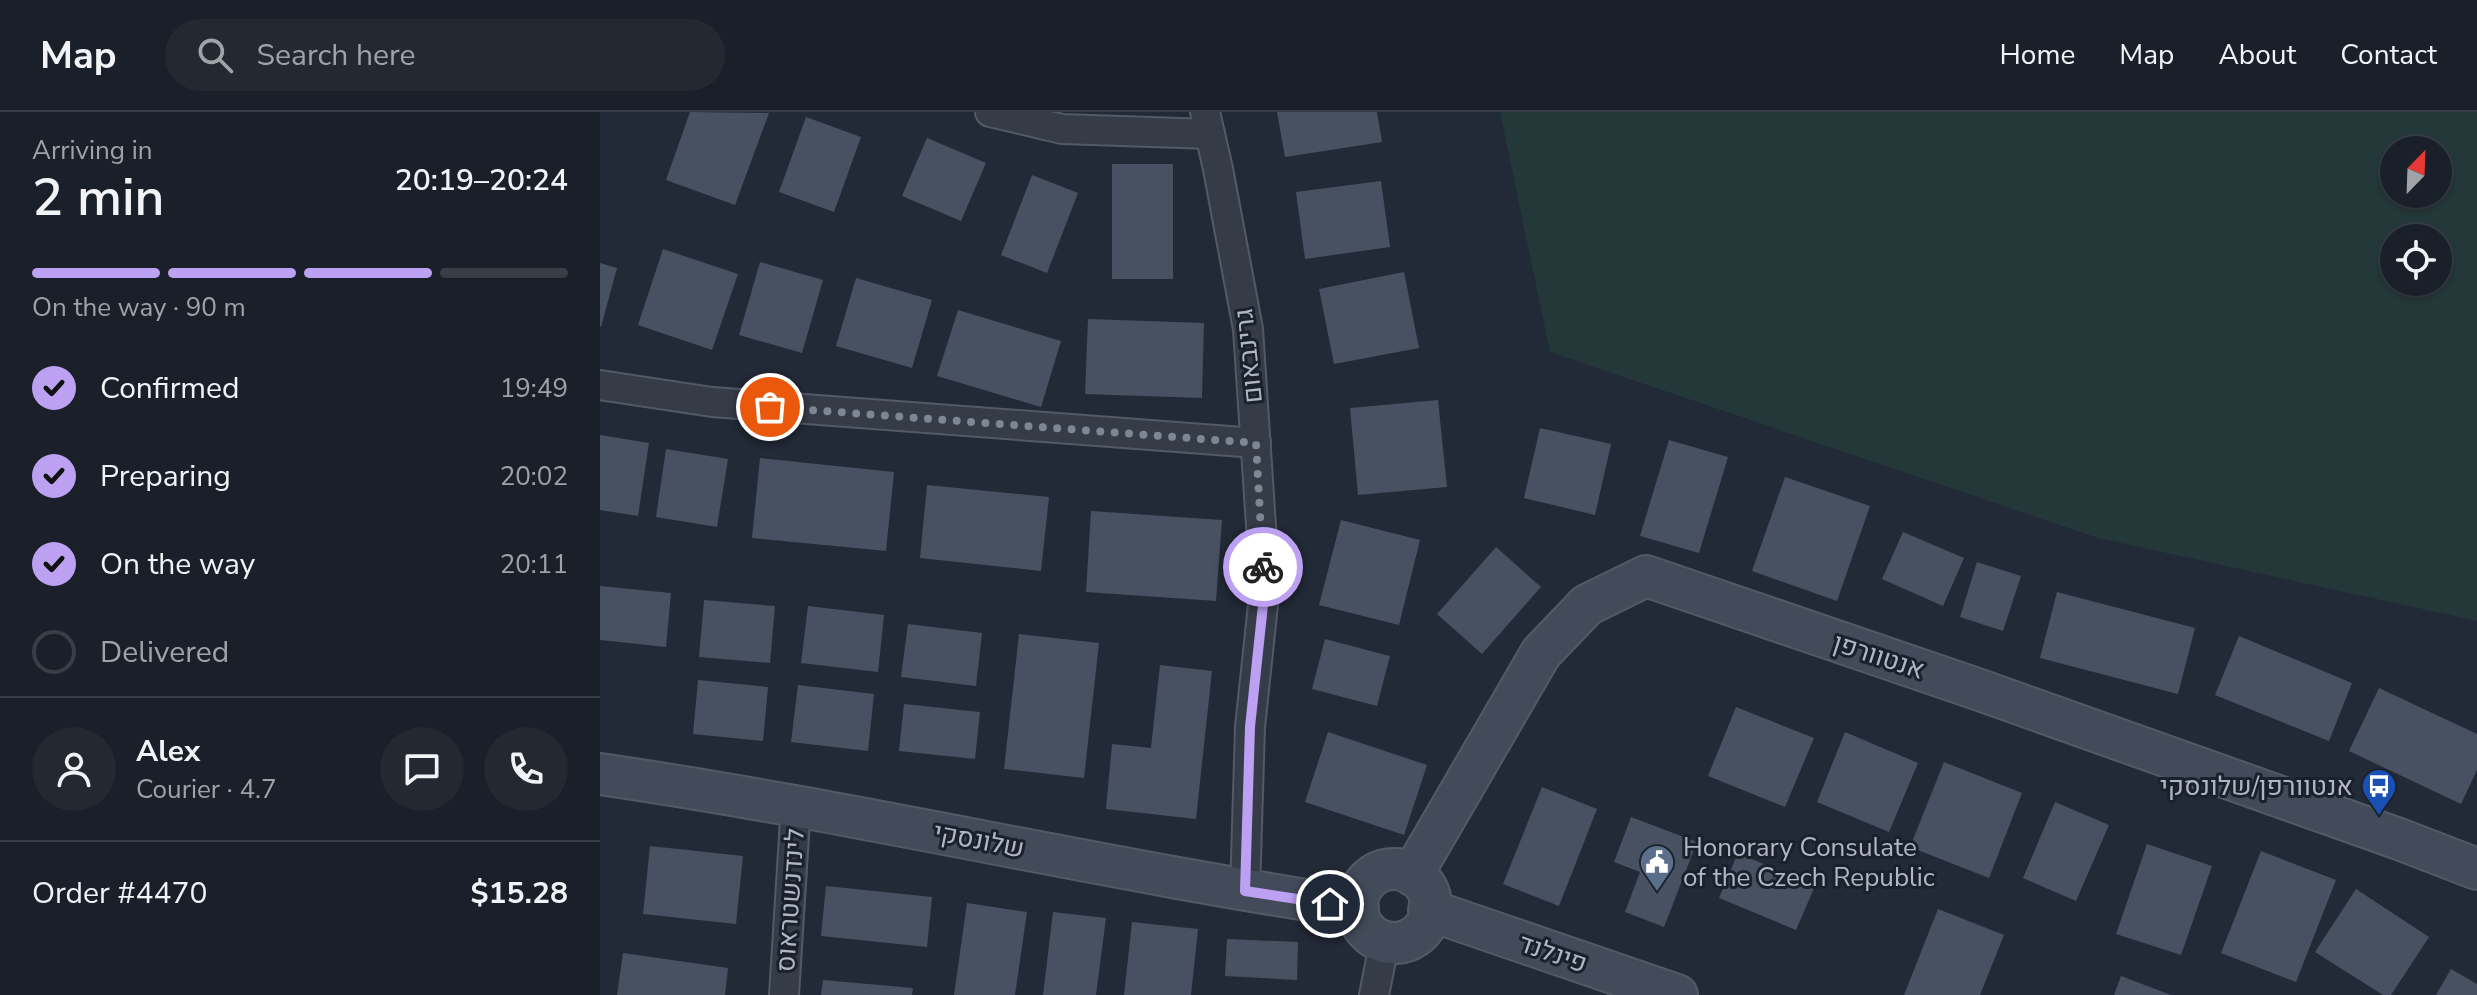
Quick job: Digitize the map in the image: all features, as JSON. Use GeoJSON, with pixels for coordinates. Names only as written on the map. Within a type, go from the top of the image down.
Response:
{"type":"FeatureCollection","features":[{"type":"Feature","properties":{"kind":"street"},"geometry":{"type":"LineString","coordinates":[[990,112],[1062,129],[1207,123]]}},
{"type":"Feature","properties":{"kind":"street","name":"גרינבאום"},"geometry":{"type":"LineString","coordinates":[[1207,123],[1248,329],[1265,586],[1250,727],[1245,891]]}},
{"type":"Feature","properties":{"kind":"street"},"geometry":{"type":"LineString","coordinates":[[600,385],[712,402],[1256,443]]}},
{"type":"Feature","properties":{"kind":"street","name":"אנטוורפן"},"geometry":{"type":"LineString","coordinates":[[1412,875],[1541,653],[1587,605],[1646,576],[1992,695],[2477,869]]}},
{"type":"Feature","properties":{"kind":"street","name":"שלונסקי"},"geometry":{"type":"LineString","coordinates":[[600,774],[796,804],[1245,891],[1358,908]]}},
{"type":"Feature","properties":{"kind":"street","name":"לינדנשטראוס"},"geometry":{"type":"LineString","coordinates":[[784,995],[796,804]]}},
{"type":"Feature","properties":{"kind":"street"},"geometry":{"type":"LineString","coordinates":[[1390,869],[1412,875],[1421,880],[1431,900],[1428,922],[1420,933],[1397,944],[1374,938],[1359,919],[1358,908],[1358,897],[1370,877],[1390,869]]}},
{"type":"Feature","properties":{"kind":"street","name":"פינלנד"},"geometry":{"type":"LineString","coordinates":[[1429,910],[1677,995]]}},
{"type":"Feature","properties":{"kind":"street"},"geometry":{"type":"LineString","coordinates":[[1374,995],[1385,940]]}},
{"type":"Feature","properties":{"kind":"shaded area"},"geometry":{"type":"Polygon","coordinates":[[[1500,112],[2477,112],[2477,621],[2098,538],[1550,352],[1500,112]]]}},
{"type":"Feature","properties":{"kind":"building"},"geometry":{"type":"Polygon","coordinates":[[[690,112],[769,113],[735,205],[666,180],[690,112]]]}},
{"type":"Feature","properties":{"kind":"building"},"geometry":{"type":"Polygon","coordinates":[[[1277,112],[1377,112],[1382,142],[1285,157],[1277,112]]]}},
{"type":"Feature","properties":{"kind":"building"},"geometry":{"type":"Polygon","coordinates":[[[806,117],[861,137],[834,212],[779,192],[806,117]]]}},
{"type":"Feature","properties":{"kind":"building"},"geometry":{"type":"Polygon","coordinates":[[[927,138],[986,163],[961,221],[902,196],[927,138]]]}},
{"type":"Feature","properties":{"kind":"building"},"geometry":{"type":"Polygon","coordinates":[[[1112,164],[1173,164],[1173,279],[1112,279],[1112,164]]]}},
{"type":"Feature","properties":{"kind":"building"},"geometry":{"type":"Polygon","coordinates":[[[1032,175],[1078,193],[1047,273],[1001,255],[1032,175]]]}},
{"type":"Feature","properties":{"kind":"building"},"geometry":{"type":"Polygon","coordinates":[[[1381,181],[1390,247],[1305,259],[1296,192],[1381,181]]]}},
{"type":"Feature","properties":{"kind":"building"},"geometry":{"type":"Polygon","coordinates":[[[663,249],[738,274],[712,350],[638,325],[663,249]]]}},
{"type":"Feature","properties":{"kind":"building"},"geometry":{"type":"Polygon","coordinates":[[[760,262],[823,280],[802,353],[739,335],[760,262]]]}},
{"type":"Feature","properties":{"kind":"building"},"geometry":{"type":"Polygon","coordinates":[[[600,263],[617,268],[601,327],[600,326],[600,263]]]}},
{"type":"Feature","properties":{"kind":"building"},"geometry":{"type":"Polygon","coordinates":[[[1404,272],[1419,348],[1334,364],[1319,289],[1404,272]]]}},
{"type":"Feature","properties":{"kind":"building"},"geometry":{"type":"Polygon","coordinates":[[[856,278],[932,300],[912,368],[836,346],[856,278]]]}},
{"type":"Feature","properties":{"kind":"building"},"geometry":{"type":"Polygon","coordinates":[[[958,310],[1061,341],[1041,407],[937,376],[958,310]]]}},
{"type":"Feature","properties":{"kind":"building"},"geometry":{"type":"Polygon","coordinates":[[[1088,319],[1204,323],[1202,398],[1085,394],[1088,319]]]}},
{"type":"Feature","properties":{"kind":"building"},"geometry":{"type":"Polygon","coordinates":[[[1438,400],[1447,487],[1358,495],[1350,408],[1438,400]]]}},
{"type":"Feature","properties":{"kind":"building"},"geometry":{"type":"Polygon","coordinates":[[[1540,428],[1611,444],[1595,515],[1524,498],[1540,428]]]}},
{"type":"Feature","properties":{"kind":"building"},"geometry":{"type":"Polygon","coordinates":[[[600,435],[649,443],[638,516],[600,510],[600,435]]]}},
{"type":"Feature","properties":{"kind":"building"},"geometry":{"type":"Polygon","coordinates":[[[1669,440],[1728,457],[1699,553],[1640,536],[1669,440]]]}},
{"type":"Feature","properties":{"kind":"building"},"geometry":{"type":"Polygon","coordinates":[[[666,449],[728,459],[717,527],[656,517],[666,449]]]}},
{"type":"Feature","properties":{"kind":"building"},"geometry":{"type":"Polygon","coordinates":[[[760,458],[894,472],[886,551],[752,538],[760,458]]]}},
{"type":"Feature","properties":{"kind":"building"},"geometry":{"type":"Polygon","coordinates":[[[1785,477],[1870,506],[1837,601],[1752,571],[1785,477]]]}},
{"type":"Feature","properties":{"kind":"building"},"geometry":{"type":"Polygon","coordinates":[[[927,485],[1049,497],[1041,571],[920,558],[927,485]]]}},
{"type":"Feature","properties":{"kind":"building"},"geometry":{"type":"Polygon","coordinates":[[[1091,511],[1222,520],[1216,601],[1086,592],[1091,511]]]}},
{"type":"Feature","properties":{"kind":"building"},"geometry":{"type":"Polygon","coordinates":[[[1341,520],[1420,540],[1399,625],[1319,605],[1341,520]]]}},
{"type":"Feature","properties":{"kind":"building"},"geometry":{"type":"Polygon","coordinates":[[[1903,532],[1964,558],[1943,606],[1882,579],[1903,532]]]}},
{"type":"Feature","properties":{"kind":"building"},"geometry":{"type":"Polygon","coordinates":[[[1496,547],[1541,587],[1482,654],[1437,614],[1496,547]]]}},
{"type":"Feature","properties":{"kind":"building"},"geometry":{"type":"Polygon","coordinates":[[[1977,562],[2021,576],[2003,631],[1960,617],[1977,562]]]}},
{"type":"Feature","properties":{"kind":"building"},"geometry":{"type":"Polygon","coordinates":[[[600,586],[671,593],[666,647],[600,640],[600,586]]]}},
{"type":"Feature","properties":{"kind":"building"},"geometry":{"type":"Polygon","coordinates":[[[2057,592],[2195,628],[2178,694],[2040,658],[2057,592]]]}},
{"type":"Feature","properties":{"kind":"building"},"geometry":{"type":"Polygon","coordinates":[[[704,600],[775,606],[770,663],[699,657],[704,600]]]}},
{"type":"Feature","properties":{"kind":"building"},"geometry":{"type":"Polygon","coordinates":[[[808,606],[884,615],[878,672],[801,663],[808,606]]]}},
{"type":"Feature","properties":{"kind":"building"},"geometry":{"type":"Polygon","coordinates":[[[908,624],[982,633],[976,686],[901,677],[908,624]]]}},
{"type":"Feature","properties":{"kind":"building"},"geometry":{"type":"Polygon","coordinates":[[[1019,634],[1099,643],[1084,778],[1004,769],[1019,634]]]}},
{"type":"Feature","properties":{"kind":"building"},"geometry":{"type":"Polygon","coordinates":[[[2239,636],[2352,683],[2329,741],[2215,695],[2239,636]]]}},
{"type":"Feature","properties":{"kind":"building"},"geometry":{"type":"Polygon","coordinates":[[[1325,639],[1390,656],[1377,706],[1312,689],[1325,639]]]}},
{"type":"Feature","properties":{"kind":"building"},"geometry":{"type":"Polygon","coordinates":[[[1160,665],[1212,671],[1196,819],[1106,809],[1112,744],[1151,748],[1160,665]]]}},
{"type":"Feature","properties":{"kind":"building"},"geometry":{"type":"Polygon","coordinates":[[[698,680],[768,687],[763,741],[693,734],[698,680]]]}},
{"type":"Feature","properties":{"kind":"building"},"geometry":{"type":"Polygon","coordinates":[[[798,685],[874,694],[868,751],[791,742],[798,685]]]}},
{"type":"Feature","properties":{"kind":"building"},"geometry":{"type":"Polygon","coordinates":[[[2379,688],[2477,734],[2477,770],[2461,804],[2349,751],[2379,688]]]}},
{"type":"Feature","properties":{"kind":"building"},"geometry":{"type":"Polygon","coordinates":[[[904,704],[980,712],[975,759],[899,751],[904,704]]]}},
{"type":"Feature","properties":{"kind":"building"},"geometry":{"type":"Polygon","coordinates":[[[1736,707],[1814,738],[1785,807],[1708,776],[1736,707]]]}},
{"type":"Feature","properties":{"kind":"building"},"geometry":{"type":"Polygon","coordinates":[[[1328,732],[1427,765],[1404,835],[1305,802],[1328,732]]]}},
{"type":"Feature","properties":{"kind":"building"},"geometry":{"type":"Polygon","coordinates":[[[1845,732],[1918,763],[1889,832],[1817,802],[1845,732]]]}},
{"type":"Feature","properties":{"kind":"building"},"geometry":{"type":"Polygon","coordinates":[[[1944,762],[2022,793],[1989,878],[1910,847],[1944,762]]]}},
{"type":"Feature","properties":{"kind":"building"},"geometry":{"type":"Polygon","coordinates":[[[1542,787],[1597,809],[1559,906],[1503,884],[1542,787]]]}},
{"type":"Feature","properties":{"kind":"building"},"geometry":{"type":"Polygon","coordinates":[[[2055,802],[2109,825],[2076,901],[2023,878],[2055,802]]]}},
{"type":"Feature","properties":{"kind":"building"},"geometry":{"type":"Polygon","coordinates":[[[1631,817],[1697,842],[1664,927],[1625,912],[1640,872],[1614,862],[1631,817]]]}},
{"type":"Feature","properties":{"kind":"building"},"geometry":{"type":"Polygon","coordinates":[[[2147,844],[2212,866],[2181,955],[2116,934],[2147,844]]]}},
{"type":"Feature","properties":{"kind":"building"},"geometry":{"type":"Polygon","coordinates":[[[650,846],[743,856],[736,924],[643,914],[650,846]]]}},
{"type":"Feature","properties":{"kind":"building"},"geometry":{"type":"Polygon","coordinates":[[[2261,851],[2336,880],[2296,982],[2221,953],[2261,851]]]}},
{"type":"Feature","properties":{"kind":"building"},"geometry":{"type":"Polygon","coordinates":[[[1738,853],[1815,886],[1796,930],[1719,898],[1738,853]]]}},
{"type":"Feature","properties":{"kind":"building"},"geometry":{"type":"Polygon","coordinates":[[[826,886],[932,897],[927,947],[821,936],[826,886]]]}},
{"type":"Feature","properties":{"kind":"building"},"geometry":{"type":"Polygon","coordinates":[[[2356,889],[2429,937],[2391,995],[2383,995],[2315,952],[2356,889]]]}},
{"type":"Feature","properties":{"kind":"building"},"geometry":{"type":"Polygon","coordinates":[[[967,903],[1027,912],[1015,995],[954,995],[967,903]]]}},
{"type":"Feature","properties":{"kind":"building"},"geometry":{"type":"Polygon","coordinates":[[[1938,909],[2004,935],[1980,995],[1904,995],[1938,909]]]}},
{"type":"Feature","properties":{"kind":"building"},"geometry":{"type":"Polygon","coordinates":[[[1053,912],[1106,918],[1096,995],[1043,995],[1053,912]]]}},
{"type":"Feature","properties":{"kind":"building"},"geometry":{"type":"Polygon","coordinates":[[[1132,922],[1198,929],[1191,995],[1124,995],[1132,922]]]}},
{"type":"Feature","properties":{"kind":"building"},"geometry":{"type":"Polygon","coordinates":[[[1227,939],[1298,942],[1297,980],[1225,976],[1227,939]]]}},
{"type":"Feature","properties":{"kind":"building"},"geometry":{"type":"Polygon","coordinates":[[[623,953],[728,968],[725,995],[617,995],[623,953]]]}},
{"type":"Feature","properties":{"kind":"building"},"geometry":{"type":"Polygon","coordinates":[[[2451,969],[2477,984],[2477,995],[2436,995],[2451,969]]]}},
{"type":"Feature","properties":{"kind":"building"},"geometry":{"type":"Polygon","coordinates":[[[2121,976],[2171,995],[2114,995],[2121,976]]]}},
{"type":"Feature","properties":{"kind":"building"},"geometry":{"type":"Polygon","coordinates":[[[823,980],[913,988],[912,995],[821,995],[823,980]]]}},
{"type":"Feature","properties":{"kind":"way so far"},"geometry":{"type":"LineString","coordinates":[[770,407],[1256,443],[1263,567]]}},
{"type":"Feature","properties":{"kind":"place","name":"אנטוורפן/שלונסקי"},"geometry":{"type":"Point","coordinates":[2379,817]}},
{"type":"Feature","properties":{"kind":"place","name":"Honorary Consulate of the Czech Republic"},"geometry":{"type":"Point","coordinates":[1657,893]}},
{"type":"Feature","properties":{"kind":"route"},"geometry":{"type":"LineString","coordinates":[[1263,567],[1265,586],[1250,727],[1245,891],[1330,904]]}}]}
